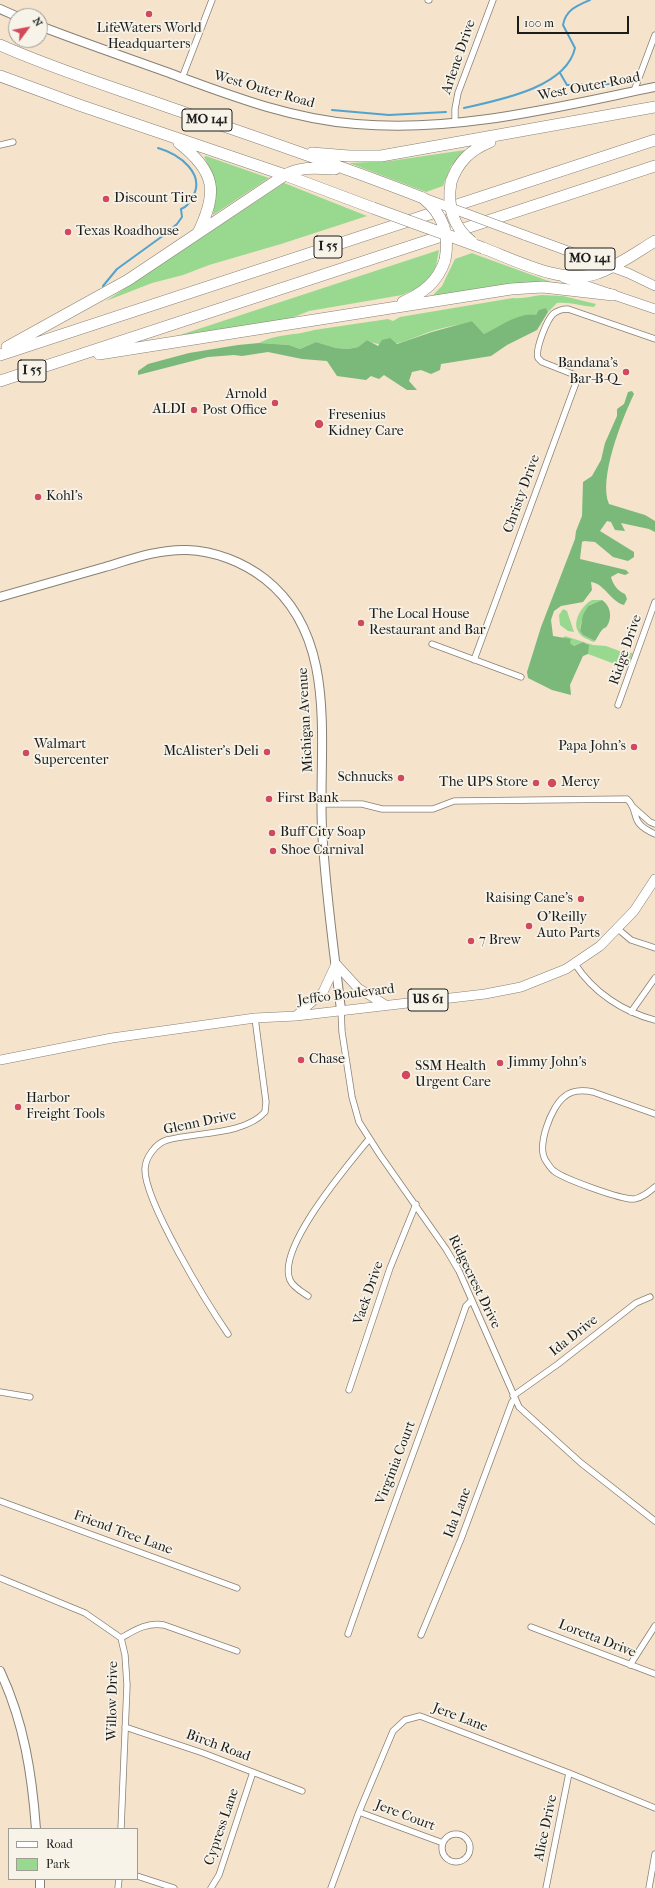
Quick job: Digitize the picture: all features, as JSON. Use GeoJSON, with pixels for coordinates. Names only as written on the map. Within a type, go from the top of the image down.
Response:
{"type":"FeatureCollection","features":[{"type":"Feature","properties":{"kind":"highway","name":"MO 141"},"geometry":{"type":"LineString","coordinates":[[0,45],[87,79],[298,152],[418,196]]}},
{"type":"Feature","properties":{"kind":"highway","name":"MO 141"},"geometry":{"type":"LineString","coordinates":[[0,76],[285,175],[557,275]]}},
{"type":"Feature","properties":{"kind":"highway"},"geometry":{"type":"LineString","coordinates":[[298,152],[349,156],[381,156],[655,107]]}},
{"type":"Feature","properties":{"kind":"highway"},"geometry":{"type":"LineString","coordinates":[[480,247],[460,230],[450,208],[449,196],[451,182],[455,171],[469,153],[480,146],[505,135]]}},
{"type":"Feature","properties":{"kind":"highway"},"geometry":{"type":"LineString","coordinates":[[173,137],[199,159],[209,178],[211,190],[210,208],[198,233]]}},
{"type":"Feature","properties":{"kind":"highway","name":"I 55"},"geometry":{"type":"LineString","coordinates":[[0,355],[655,140]]}},
{"type":"Feature","properties":{"kind":"highway","name":"I 55"},"geometry":{"type":"LineString","coordinates":[[0,381],[655,166]]}},
{"type":"Feature","properties":{"kind":"highway"},"geometry":{"type":"LineString","coordinates":[[0,351],[128,280],[292,171],[308,168],[345,169]]}},
{"type":"Feature","properties":{"kind":"highway"},"geometry":{"type":"LineString","coordinates":[[394,306],[412,298],[431,285],[442,269],[445,260],[446,235],[439,215],[418,196]]}},
{"type":"Feature","properties":{"kind":"highway"},"geometry":{"type":"LineString","coordinates":[[557,275],[590,275],[611,267],[655,241]]}},
{"type":"Feature","properties":{"kind":"highway"},"geometry":{"type":"LineString","coordinates":[[64,360],[394,306],[526,287],[562,288],[613,295]]}},
{"type":"Feature","properties":{"kind":"main road","name":"MO 141"},"geometry":{"type":"LineString","coordinates":[[418,196],[611,267],[655,286]]}},
{"type":"Feature","properties":{"kind":"main road","name":"MO 141"},"geometry":{"type":"LineString","coordinates":[[557,275],[655,310]]}},
{"type":"Feature","properties":{"kind":"main road","name":"Jeffco Boulevard"},"geometry":{"type":"LineString","coordinates":[[0,1060],[112,1038],[255,1018],[296,1016],[508,990],[545,979],[575,964],[600,946],[634,911],[655,879]]}},
{"type":"Feature","properties":{"kind":"main road"},"geometry":{"type":"LineString","coordinates":[[296,1016],[311,1005],[323,992],[336,964],[358,988],[384,1004]]}},
{"type":"Feature","properties":{"kind":"street"},"geometry":{"type":"LineString","coordinates":[[182,78],[212,0]]}},
{"type":"Feature","properties":{"kind":"street","name":"Arlene Drive"},"geometry":{"type":"LineString","coordinates":[[455,123],[455,109],[458,93],[493,0]]}},
{"type":"Feature","properties":{"kind":"street","name":"West Outer Road"},"geometry":{"type":"LineString","coordinates":[[48,29],[255,104],[322,120],[386,126],[455,123],[655,87]]}},
{"type":"Feature","properties":{"kind":"street"},"geometry":{"type":"LineString","coordinates":[[634,91],[655,35]]}},
{"type":"Feature","properties":{"kind":"street"},"geometry":{"type":"LineString","coordinates":[[0,145],[13,142]]}},
{"type":"Feature","properties":{"kind":"street","name":"Christy Drive"},"geometry":{"type":"LineString","coordinates":[[474,660],[577,380],[575,375],[542,362],[538,358],[537,352],[549,319],[555,312],[563,309],[573,310],[655,339]]}},
{"type":"Feature","properties":{"kind":"street","name":"Michigan Avenue"},"geometry":{"type":"LineString","coordinates":[[0,597],[145,555],[176,551],[191,551],[214,554],[236,561],[254,571],[273,585],[292,607],[303,624],[313,648],[318,673],[321,713],[321,804],[326,881],[341,1010]]}},
{"type":"Feature","properties":{"kind":"street","name":"Ridge Drive"},"geometry":{"type":"LineString","coordinates":[[618,705],[655,602]]}},
{"type":"Feature","properties":{"kind":"street"},"geometry":{"type":"LineString","coordinates":[[432,644],[520,678]]}},
{"type":"Feature","properties":{"kind":"street"},"geometry":{"type":"LineString","coordinates":[[321,804],[362,804],[382,809],[434,809],[454,801],[614,798],[626,799],[650,822],[655,824]]}},
{"type":"Feature","properties":{"kind":"street"},"geometry":{"type":"LineString","coordinates":[[632,806],[633,813],[639,824],[655,834]]}},
{"type":"Feature","properties":{"kind":"street"},"geometry":{"type":"LineString","coordinates":[[618,929],[631,940],[655,948]]}},
{"type":"Feature","properties":{"kind":"street"},"geometry":{"type":"LineString","coordinates":[[575,964],[580,972],[600,992],[631,1012],[655,1020]]}},
{"type":"Feature","properties":{"kind":"street"},"geometry":{"type":"LineString","coordinates":[[631,1012],[655,978]]}},
{"type":"Feature","properties":{"kind":"street","name":"Ridgecrest Drive"},"geometry":{"type":"LineString","coordinates":[[341,1010],[342,1032],[353,1102],[359,1122],[369,1139],[416,1204],[446,1249],[459,1272],[471,1302],[519,1407],[581,1463],[655,1519]]}},
{"type":"Feature","properties":{"kind":"street","name":"Glenn Drive"},"geometry":{"type":"LineString","coordinates":[[228,1334],[211,1310],[152,1200],[145,1170],[149,1155],[166,1140],[250,1124],[265,1112],[266,1102],[255,1018]]}},
{"type":"Feature","properties":{"kind":"street"},"geometry":{"type":"LineString","coordinates":[[655,1114],[593,1092],[583,1090],[574,1092],[564,1096],[556,1105],[547,1127],[542,1150],[545,1160],[553,1170],[565,1177],[618,1196],[628,1199],[641,1197],[655,1187]]}},
{"type":"Feature","properties":{"kind":"street"},"geometry":{"type":"LineString","coordinates":[[308,1296],[297,1289],[290,1280],[289,1258],[321,1199],[369,1139]]}},
{"type":"Feature","properties":{"kind":"street","name":"Vaek Drive"},"geometry":{"type":"LineString","coordinates":[[349,1390],[390,1268],[416,1204]]}},
{"type":"Feature","properties":{"kind":"street","name":"Ida Drive"},"geometry":{"type":"LineString","coordinates":[[514,1397],[636,1303],[650,1297]]}},
{"type":"Feature","properties":{"kind":"street","name":"Virginia Court"},"geometry":{"type":"LineString","coordinates":[[348,1634],[466,1306],[471,1302]]}},
{"type":"Feature","properties":{"kind":"street"},"geometry":{"type":"LineString","coordinates":[[0,1392],[30,1397]]}},
{"type":"Feature","properties":{"kind":"street","name":"Ida Lane"},"geometry":{"type":"LineString","coordinates":[[421,1635],[461,1539],[514,1397]]}},
{"type":"Feature","properties":{"kind":"street","name":"Friend Tree Lane"},"geometry":{"type":"LineString","coordinates":[[0,1501],[237,1588]]}},
{"type":"Feature","properties":{"kind":"street"},"geometry":{"type":"LineString","coordinates":[[0,1578],[85,1613],[121,1638],[146,1625],[154,1623],[164,1625],[237,1651]]}},
{"type":"Feature","properties":{"kind":"street"},"geometry":{"type":"LineString","coordinates":[[630,1665],[655,1626]]}},
{"type":"Feature","properties":{"kind":"street","name":"Loretta Drive"},"geometry":{"type":"LineString","coordinates":[[531,1627],[655,1674]]}},
{"type":"Feature","properties":{"kind":"street","name":"Willow Drive"},"geometry":{"type":"LineString","coordinates":[[121,1638],[126,1661],[121,1828]]}},
{"type":"Feature","properties":{"kind":"street"},"geometry":{"type":"LineString","coordinates":[[0,1671],[15,1706],[25,1740],[32,1785],[36,1828]]}},
{"type":"Feature","properties":{"kind":"street","name":"Jere Lane"},"geometry":{"type":"LineString","coordinates":[[331,1888],[359,1812],[393,1731],[405,1720],[420,1716],[570,1773],[655,1808]]}},
{"type":"Feature","properties":{"kind":"street","name":"Birch Road"},"geometry":{"type":"LineString","coordinates":[[125,1727],[203,1752],[302,1791]]}},
{"type":"Feature","properties":{"kind":"street","name":"Cypress Lane"},"geometry":{"type":"LineString","coordinates":[[210,1888],[219,1875],[253,1772]]}},
{"type":"Feature","properties":{"kind":"street","name":"Alice Drive"},"geometry":{"type":"LineString","coordinates":[[546,1888],[570,1773]]}},
{"type":"Feature","properties":{"kind":"street","name":"Jere Court"},"geometry":{"type":"LineString","coordinates":[[359,1812],[443,1843]]}},
{"type":"Feature","properties":{"kind":"street","name":"Jere Court"},"geometry":{"type":"LineString","coordinates":[[458,1834],[462,1835],[469,1842],[469,1855],[462,1861],[457,1862],[448,1860],[442,1852],[443,1843],[449,1836],[458,1834]]}},
{"type":"Feature","properties":{"kind":"street"},"geometry":{"type":"LineString","coordinates":[[649,1888],[655,1854]]}},
{"type":"Feature","properties":{"kind":"street"},"geometry":{"type":"LineString","coordinates":[[138,1876],[174,1888]]}},
{"type":"Feature","properties":{"kind":"green space"},"geometry":{"type":"Polygon","coordinates":[[[465,150],[451,166],[443,186],[426,192],[349,163],[390,161],[465,150]]]}},
{"type":"Feature","properties":{"kind":"green space"},"geometry":{"type":"Polygon","coordinates":[[[206,156],[269,178],[213,215],[215,185],[214,179],[204,157],[206,156]]]}},
{"type":"Feature","properties":{"kind":"green space"},"geometry":{"type":"Polygon","coordinates":[[[284,183],[367,216],[281,244],[209,265],[183,275],[152,283],[106,301],[284,183]]]}},
{"type":"Feature","properties":{"kind":"green space"},"geometry":{"type":"Polygon","coordinates":[[[439,250],[436,266],[430,278],[418,288],[402,295],[309,311],[289,319],[177,336],[439,250]]]}},
{"type":"Feature","properties":{"kind":"green space"},"geometry":{"type":"Polygon","coordinates":[[[472,253],[554,283],[430,298],[442,286],[455,259],[472,253]]]}},
{"type":"Feature","properties":{"kind":"green space"},"geometry":{"type":"Polygon","coordinates":[[[542,295],[563,296],[596,304],[594,307],[557,303],[548,312],[546,308],[536,315],[516,318],[484,334],[472,321],[432,331],[400,343],[383,345],[367,340],[358,347],[348,349],[336,348],[316,342],[300,349],[289,345],[259,343],[280,336],[314,330],[388,319],[393,321],[400,317],[513,298],[542,295]]]}},
{"type":"Feature","properties":{"kind":"green space"},"geometry":{"type":"Polygon","coordinates":[[[546,308],[548,312],[537,330],[507,345],[491,356],[441,364],[440,370],[431,374],[421,370],[412,372],[409,381],[417,390],[407,390],[384,375],[379,379],[371,376],[366,380],[337,376],[327,361],[302,359],[268,352],[242,356],[234,355],[208,357],[138,375],[138,371],[148,364],[189,353],[238,345],[259,343],[289,345],[300,349],[316,342],[336,348],[348,349],[358,347],[367,340],[378,346],[382,340],[390,338],[397,344],[432,332],[472,321],[484,334],[516,318],[536,315],[539,310],[546,308]]]}},
{"type":"Feature","properties":{"kind":"green space"},"geometry":{"type":"Polygon","coordinates":[[[632,391],[634,394],[623,418],[613,449],[609,465],[606,493],[609,504],[645,515],[655,521],[655,532],[649,529],[621,523],[625,531],[615,530],[611,522],[607,521],[600,531],[634,552],[634,557],[628,561],[613,557],[595,542],[582,542],[580,559],[626,570],[629,573],[625,575],[618,573],[611,577],[616,587],[625,594],[627,599],[624,605],[615,600],[596,583],[591,582],[592,590],[583,602],[561,606],[554,611],[551,620],[553,636],[571,639],[570,643],[574,646],[583,642],[589,645],[588,654],[583,656],[570,685],[571,695],[552,690],[528,678],[527,672],[541,627],[575,539],[576,531],[582,516],[583,482],[592,476],[601,460],[605,443],[617,416],[617,409],[624,404],[628,392],[632,391]]]}},
{"type":"Feature","properties":{"kind":"green space"},"geometry":{"type":"Polygon","coordinates":[[[592,600],[602,600],[588,606],[581,623],[580,631],[583,635],[595,641],[593,642],[580,635],[576,622],[579,613],[585,605],[592,600]]]}},
{"type":"Feature","properties":{"kind":"green space"},"geometry":{"type":"Polygon","coordinates":[[[602,600],[609,608],[610,619],[607,626],[601,631],[595,641],[583,635],[580,631],[583,615],[588,606],[602,600]]]}},
{"type":"Feature","properties":{"kind":"green space"},"geometry":{"type":"Polygon","coordinates":[[[563,609],[567,611],[574,632],[568,631],[560,625],[559,615],[563,609]]]}},
{"type":"Feature","properties":{"kind":"green space"},"geometry":{"type":"Polygon","coordinates":[[[565,636],[593,645],[606,646],[622,652],[633,653],[628,664],[623,667],[588,654],[588,644],[583,642],[574,646],[563,638],[565,636]]]}},
{"type":"Feature","properties":{"kind":"waterway"},"geometry":{"type":"LineString","coordinates":[[464,108],[495,101],[529,90],[559,73],[569,62],[575,48],[563,25],[564,20],[572,9],[590,0]]}},
{"type":"Feature","properties":{"kind":"waterway"},"geometry":{"type":"LineString","coordinates":[[560,73],[567,85],[609,84],[628,81]]}},
{"type":"Feature","properties":{"kind":"waterway"},"geometry":{"type":"LineString","coordinates":[[332,110],[389,115],[446,112]]}},
{"type":"Feature","properties":{"kind":"waterway"},"geometry":{"type":"LineString","coordinates":[[103,286],[117,269],[177,224],[182,217],[181,209],[189,203],[196,189],[196,181],[188,166],[174,155],[158,148]]}},
{"type":"Feature","properties":{"kind":"place","name":"LifeWaters World Headquarters"},"geometry":{"type":"Point","coordinates":[149,14]}},
{"type":"Feature","properties":{"kind":"place","name":"Discount Tire"},"geometry":{"type":"Point","coordinates":[106,199]}},
{"type":"Feature","properties":{"kind":"place","name":"Texas Roadhouse"},"geometry":{"type":"Point","coordinates":[68,232]}},
{"type":"Feature","properties":{"kind":"place","name":"Bandana's Bar-B-Q"},"geometry":{"type":"Point","coordinates":[626,372]}},
{"type":"Feature","properties":{"kind":"place","name":"Arnold Post Office"},"geometry":{"type":"Point","coordinates":[275,403]}},
{"type":"Feature","properties":{"kind":"place","name":"ALDI"},"geometry":{"type":"Point","coordinates":[194,410]}},
{"type":"Feature","properties":{"kind":"place","name":"Fresenius Kidney Care"},"geometry":{"type":"Point","coordinates":[319,424]}},
{"type":"Feature","properties":{"kind":"place","name":"Kohl's"},"geometry":{"type":"Point","coordinates":[38,497]}},
{"type":"Feature","properties":{"kind":"place","name":"The Local House Restaurant and Bar"},"geometry":{"type":"Point","coordinates":[361,623]}},
{"type":"Feature","properties":{"kind":"place","name":"Papa John's"},"geometry":{"type":"Point","coordinates":[634,747]}},
{"type":"Feature","properties":{"kind":"place","name":"McAlister's Deli"},"geometry":{"type":"Point","coordinates":[267,752]}},
{"type":"Feature","properties":{"kind":"place","name":"Walmart Supercenter"},"geometry":{"type":"Point","coordinates":[26,753]}},
{"type":"Feature","properties":{"kind":"place","name":"Schnucks"},"geometry":{"type":"Point","coordinates":[401,778]}},
{"type":"Feature","properties":{"kind":"place","name":"The UPS Store"},"geometry":{"type":"Point","coordinates":[536,783]}},
{"type":"Feature","properties":{"kind":"place","name":"Mercy"},"geometry":{"type":"Point","coordinates":[552,783]}},
{"type":"Feature","properties":{"kind":"place","name":"First Bank"},"geometry":{"type":"Point","coordinates":[269,799]}},
{"type":"Feature","properties":{"kind":"place","name":"Buff City Soap"},"geometry":{"type":"Point","coordinates":[272,833]}},
{"type":"Feature","properties":{"kind":"place","name":"Shoe Carnival"},"geometry":{"type":"Point","coordinates":[273,851]}},
{"type":"Feature","properties":{"kind":"place","name":"Raising Cane's"},"geometry":{"type":"Point","coordinates":[581,899]}},
{"type":"Feature","properties":{"kind":"place","name":"O'Reilly Auto Parts"},"geometry":{"type":"Point","coordinates":[529,926]}},
{"type":"Feature","properties":{"kind":"place","name":"7 Brew"},"geometry":{"type":"Point","coordinates":[471,941]}},
{"type":"Feature","properties":{"kind":"place","name":"Chase"},"geometry":{"type":"Point","coordinates":[301,1060]}},
{"type":"Feature","properties":{"kind":"place","name":"Jimmy John's"},"geometry":{"type":"Point","coordinates":[500,1063]}},
{"type":"Feature","properties":{"kind":"place","name":"SSM Health Urgent Care"},"geometry":{"type":"Point","coordinates":[406,1075]}},
{"type":"Feature","properties":{"kind":"place","name":"Harbor Freight Tools"},"geometry":{"type":"Point","coordinates":[18,1107]}}]}
